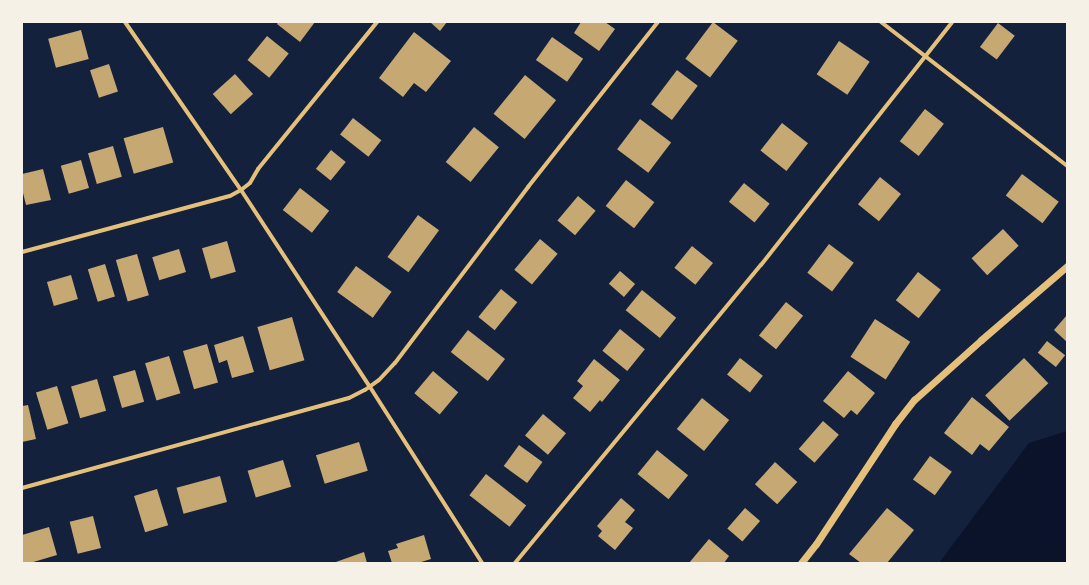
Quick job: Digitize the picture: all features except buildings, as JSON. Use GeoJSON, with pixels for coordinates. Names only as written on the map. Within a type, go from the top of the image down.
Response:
{"type":"FeatureCollection","features":[{"type":"Feature","properties":{"kind":"street"},"geometry":{"type":"LineString","coordinates":[[125,22],[242,190],[482,563]]}},
{"type":"Feature","properties":{"kind":"street"},"geometry":{"type":"LineString","coordinates":[[22,252],[230,196],[242,190],[250,183],[258,169],[377,22]]}},
{"type":"Feature","properties":{"kind":"street"},"geometry":{"type":"LineString","coordinates":[[22,488],[349,398],[370,387],[379,380],[394,363],[528,187],[658,22]]}},
{"type":"Feature","properties":{"kind":"street"},"geometry":{"type":"LineString","coordinates":[[881,22],[1067,166]]}},
{"type":"Feature","properties":{"kind":"street"},"geometry":{"type":"LineString","coordinates":[[515,563],[760,265],[952,22]]}},
{"type":"Feature","properties":{"kind":"street"},"geometry":{"type":"LineString","coordinates":[[801,563],[820,538],[895,424],[914,400],[1067,266]]}},
{"type":"Feature","properties":{"kind":"water"},"geometry":{"type":"Polygon","coordinates":[[[1067,431],[1067,563],[939,563],[1029,443],[1067,431]]]}}]}
